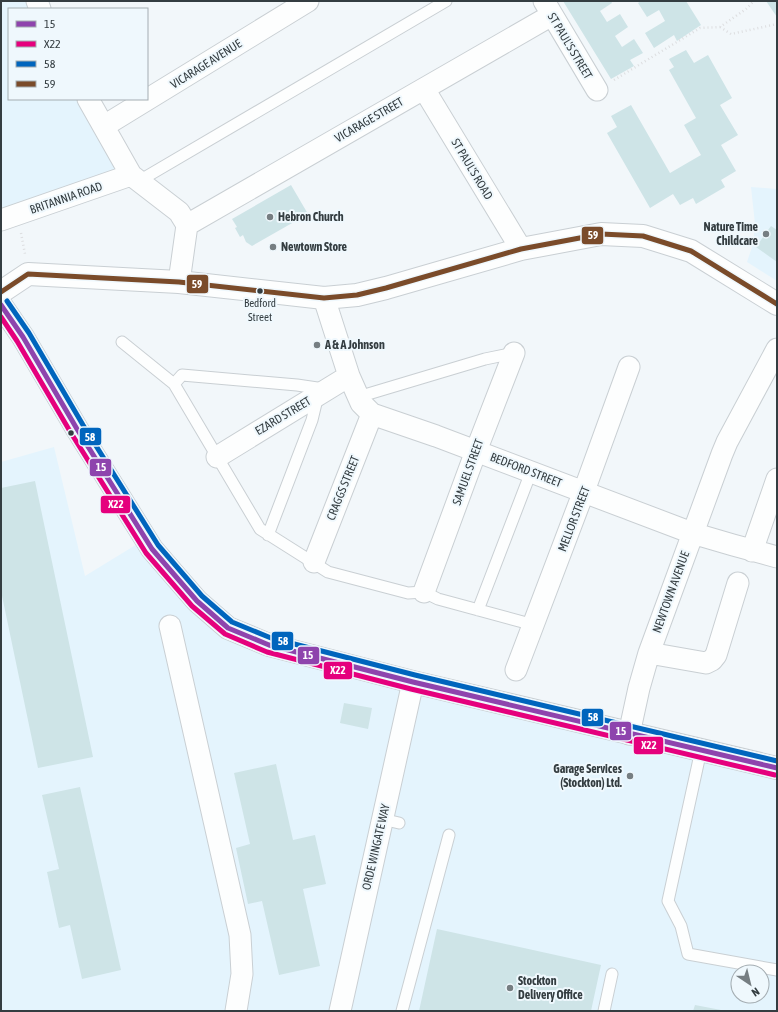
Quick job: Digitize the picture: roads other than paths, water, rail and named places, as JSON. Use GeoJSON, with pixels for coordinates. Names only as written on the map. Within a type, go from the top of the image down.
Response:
{"type":"FeatureCollection","features":[{"type":"Feature","properties":{"kind":"street","name":"VICARAGE AVENUE"},"geometry":{"type":"LineString","coordinates":[[148,99],[308,1]]}},
{"type":"Feature","properties":{"kind":"street","name":"VICARAGE STREET"},"geometry":{"type":"LineString","coordinates":[[187,225],[424,89],[548,8]]}},
{"type":"Feature","properties":{"kind":"street","name":"ST PAUL'S STREET"},"geometry":{"type":"LineString","coordinates":[[548,8],[597,90]]}},
{"type":"Feature","properties":{"kind":"street","name":"ST PAUL'S ROAD"},"geometry":{"type":"LineString","coordinates":[[424,89],[521,249]]}},
{"type":"Feature","properties":{"kind":"street"},"geometry":{"type":"LineString","coordinates":[[89,100],[135,178],[179,212],[187,225],[179,282]]}},
{"type":"Feature","properties":{"kind":"street","name":"VICARAGE AVENUE"},"geometry":{"type":"LineString","coordinates":[[104,126],[146,100]]}},
{"type":"Feature","properties":{"kind":"street","name":"BRITANNIA ROAD"},"geometry":{"type":"LineString","coordinates":[[1,220],[135,178]]}},
{"type":"Feature","properties":{"kind":"street"},"geometry":{"type":"LineString","coordinates":[[1,292],[28,274],[179,282],[324,298],[357,295],[521,249],[600,234],[643,236],[691,251],[777,304]]}},
{"type":"Feature","properties":{"kind":"street"},"geometry":{"type":"LineString","coordinates":[[324,298],[349,376],[361,403],[372,414]]}},
{"type":"Feature","properties":{"kind":"street"},"geometry":{"type":"LineString","coordinates":[[1,305],[23,337],[77,429],[152,549],[197,601],[228,628],[269,645],[413,682],[777,768]]}},
{"type":"Feature","properties":{"kind":"street","name":"NEWTOWN AVENUE"},"geometry":{"type":"LineString","coordinates":[[630,734],[639,688],[649,653],[692,533],[725,448],[777,349]]}},
{"type":"Feature","properties":{"kind":"street","name":"SAMUEL STREET"},"geometry":{"type":"LineString","coordinates":[[424,592],[514,353]]}},
{"type":"Feature","properties":{"kind":"street","name":"MELLOR STREET"},"geometry":{"type":"LineString","coordinates":[[516,670],[629,367]]}},
{"type":"Feature","properties":{"kind":"street","name":"EZARD STREET"},"geometry":{"type":"LineString","coordinates":[[217,457],[349,376]]}},
{"type":"Feature","properties":{"kind":"street","name":"BEDFORD STREET"},"geometry":{"type":"LineString","coordinates":[[372,414],[584,491],[692,533],[777,557]]}},
{"type":"Feature","properties":{"kind":"street","name":"CRAGGS STREET"},"geometry":{"type":"LineString","coordinates":[[314,562],[372,414]]}},
{"type":"Feature","properties":{"kind":"street"},"geometry":{"type":"LineString","coordinates":[[752,551],[777,479]]}},
{"type":"Feature","properties":{"kind":"street"},"geometry":{"type":"LineString","coordinates":[[649,653],[706,663],[712,660],[716,655],[738,583]]}},
{"type":"Feature","properties":{"kind":"street"},"geometry":{"type":"LineString","coordinates":[[170,626],[240,935],[242,974],[236,1011]]}},
{"type":"Feature","properties":{"kind":"street","name":"ORDE WINGATE WAY"},"geometry":{"type":"LineString","coordinates":[[340,1011],[390,821],[413,682]]}},
{"type":"Feature","properties":{"kind":"lane"},"geometry":{"type":"LineString","coordinates":[[135,178],[446,1]]}},
{"type":"Feature","properties":{"kind":"lane"},"geometry":{"type":"LineString","coordinates":[[122,342],[174,384],[260,529],[268,536],[314,562],[328,572],[408,593],[424,592],[438,599],[534,625]]}},
{"type":"Feature","properties":{"kind":"lane"},"geometry":{"type":"LineString","coordinates":[[358,397],[514,353]]}},
{"type":"Feature","properties":{"kind":"lane"},"geometry":{"type":"LineString","coordinates":[[174,384],[182,375],[297,385],[322,392],[268,536]]}},
{"type":"Feature","properties":{"kind":"lane"},"geometry":{"type":"LineString","coordinates":[[478,610],[531,472]]}},
{"type":"Feature","properties":{"kind":"lane"},"geometry":{"type":"LineString","coordinates":[[701,750],[668,901],[682,926],[688,954],[777,970]]}},
{"type":"Feature","properties":{"kind":"lane"},"geometry":{"type":"LineString","coordinates":[[402,1011],[449,835]]}},
{"type":"Feature","properties":{"kind":"lane"},"geometry":{"type":"LineString","coordinates":[[604,1011],[612,974]]}},
{"type":"Feature","properties":{"kind":"place","name":"Hebron Church"},"geometry":{"type":"Point","coordinates":[270,217]}},
{"type":"Feature","properties":{"kind":"place","name":"Nature Time Childcare"},"geometry":{"type":"Point","coordinates":[766,234]}},
{"type":"Feature","properties":{"kind":"place","name":"Newtown Store"},"geometry":{"type":"Point","coordinates":[273,247]}},
{"type":"Feature","properties":{"kind":"place","name":"Bedford Street"},"geometry":{"type":"Point","coordinates":[260,291]}},
{"type":"Feature","properties":{"kind":"place","name":"A & A Johnson"},"geometry":{"type":"Point","coordinates":[317,345]}},
{"type":"Feature","properties":{"kind":"place","name":"Garage Services (Stockton) Ltd."},"geometry":{"type":"Point","coordinates":[630,776]}},
{"type":"Feature","properties":{"kind":"place","name":"Stockton Delivery Office"},"geometry":{"type":"Point","coordinates":[510,988]}}]}
